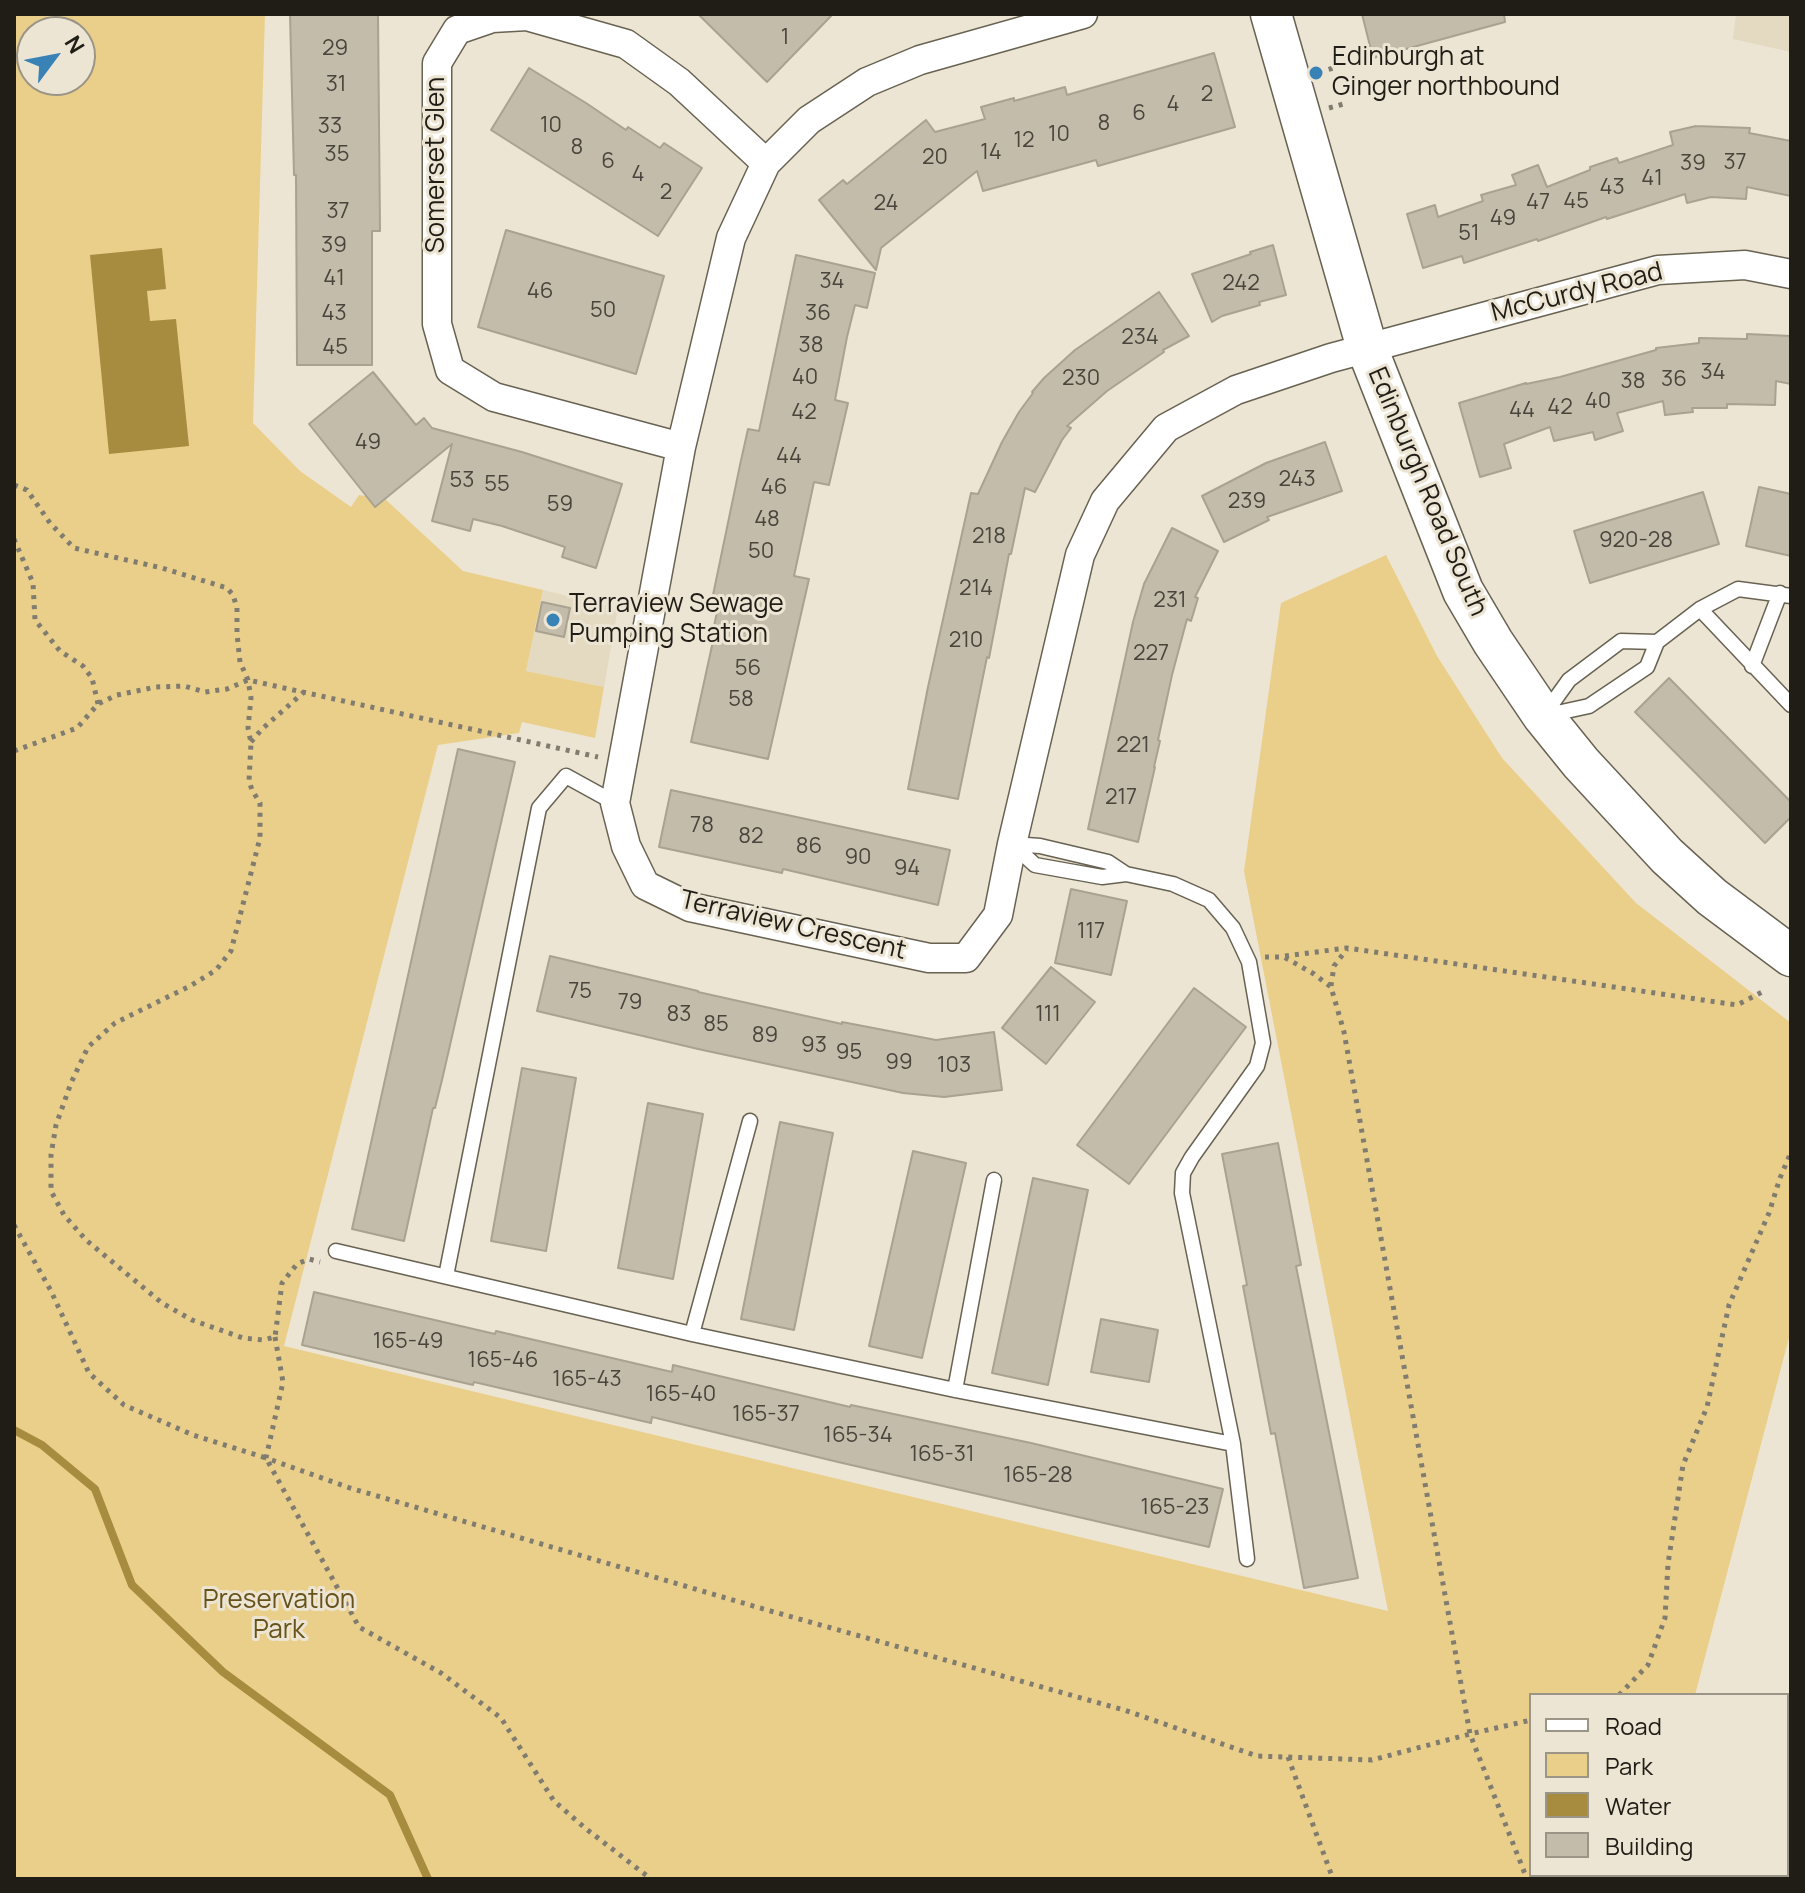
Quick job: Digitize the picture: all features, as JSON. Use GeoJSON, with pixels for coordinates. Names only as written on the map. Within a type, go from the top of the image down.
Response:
{"type":"FeatureCollection","features":[{"type":"Feature","properties":{"kind":"main road","name":"Edinburgh Road South"},"geometry":{"type":"LineString","coordinates":[[1271,14],[1367,348],[1463,591],[1543,716],[1581,763],[1667,856],[1712,897],[1791,956]]}},
{"type":"Feature","properties":{"kind":"street","name":"Terraview Crescent"},"geometry":{"type":"LineString","coordinates":[[1083,14],[920,60],[867,82],[809,120],[766,163],[731,238],[681,447],[615,803],[626,846],[645,885],[690,907],[929,958],[966,958],[998,915],[1080,555],[1105,501],[1166,428],[1236,390],[1367,348]]}},
{"type":"Feature","properties":{"kind":"street","name":"Somerset Glen"},"geometry":{"type":"LineString","coordinates":[[681,447],[494,397],[450,370],[437,324],[437,63],[457,30],[492,18],[527,16],[626,44],[679,82],[766,163]]}},
{"type":"Feature","properties":{"kind":"street","name":"McCurdy Road"},"geometry":{"type":"LineString","coordinates":[[1367,348],[1658,270],[1745,265],[1791,274]]}},
{"type":"Feature","properties":{"kind":"lane"},"geometry":{"type":"LineString","coordinates":[[1543,716],[1589,706],[1647,667],[1657,642],[1700,609],[1738,589],[1785,595],[1752,666]]}},
{"type":"Feature","properties":{"kind":"lane"},"geometry":{"type":"LineString","coordinates":[[1700,609],[1791,705]]}},
{"type":"Feature","properties":{"kind":"lane"},"geometry":{"type":"LineString","coordinates":[[1543,716],[1569,680],[1621,641],[1657,642]]}},
{"type":"Feature","properties":{"kind":"lane"},"geometry":{"type":"LineString","coordinates":[[446,1276],[539,808],[566,776],[615,803]]}},
{"type":"Feature","properties":{"kind":"lane"},"geometry":{"type":"LineString","coordinates":[[1012,844],[1035,865],[1102,877],[1126,874],[1173,884],[1209,900],[1233,928],[1249,962],[1263,1043],[1257,1066],[1192,1157],[1183,1173],[1182,1193],[1233,1444],[1247,1559]]}},
{"type":"Feature","properties":{"kind":"lane"},"geometry":{"type":"LineString","coordinates":[[692,1334],[750,1121]]}},
{"type":"Feature","properties":{"kind":"lane"},"geometry":{"type":"LineString","coordinates":[[955,1390],[994,1180]]}},
{"type":"Feature","properties":{"kind":"lane"},"geometry":{"type":"LineString","coordinates":[[336,1251],[692,1334],[955,1390],[1233,1444]]}},
{"type":"Feature","properties":{"kind":"path"},"geometry":{"type":"LineString","coordinates":[[1316,73],[1337,67]]}},
{"type":"Feature","properties":{"kind":"path"},"geometry":{"type":"LineString","coordinates":[[1327,109],[1347,103]]}},
{"type":"Feature","properties":{"kind":"path"},"geometry":{"type":"LineString","coordinates":[[14,485],[27,490],[50,523],[74,548],[162,568],[227,588],[237,608],[240,662],[251,698],[249,781],[260,803],[260,838],[231,951],[216,970],[115,1023],[88,1047],[56,1125],[51,1155],[51,1191],[64,1215],[86,1240],[162,1303],[192,1320],[243,1338],[263,1340],[275,1337]]}},
{"type":"Feature","properties":{"kind":"path"},"geometry":{"type":"LineString","coordinates":[[14,539],[33,583],[35,620],[60,651],[83,666],[92,678],[98,704]]}},
{"type":"Feature","properties":{"kind":"path"},"geometry":{"type":"LineString","coordinates":[[14,751],[77,728],[98,704],[117,695],[156,687],[184,686],[205,692],[227,689],[248,680],[623,762]]}},
{"type":"Feature","properties":{"kind":"path"},"geometry":{"type":"LineString","coordinates":[[251,743],[262,729],[304,692]]}},
{"type":"Feature","properties":{"kind":"path"},"geometry":{"type":"LineString","coordinates":[[1249,962],[1267,957],[1347,948],[1737,1005],[1764,991]]}},
{"type":"Feature","properties":{"kind":"path"},"geometry":{"type":"LineString","coordinates":[[1347,948],[1334,966],[1331,987],[1344,1032],[1470,1734],[1527,1879]]}},
{"type":"Feature","properties":{"kind":"path"},"geometry":{"type":"LineString","coordinates":[[1284,957],[1331,987]]}},
{"type":"Feature","properties":{"kind":"path"},"geometry":{"type":"LineString","coordinates":[[1621,1693],[1648,1665],[1665,1618],[1668,1564],[1683,1465],[1707,1407],[1729,1305],[1769,1213],[1791,1152]]}},
{"type":"Feature","properties":{"kind":"path"},"geometry":{"type":"LineString","coordinates":[[14,1225],[51,1291],[89,1373],[124,1405],[193,1435],[365,1492],[1124,1710],[1257,1756],[1372,1760],[1529,1720]]}},
{"type":"Feature","properties":{"kind":"path"},"geometry":{"type":"LineString","coordinates":[[336,1251],[332,1266],[309,1259],[297,1264],[282,1283],[275,1337],[283,1382],[266,1458],[359,1627],[441,1673],[501,1718],[554,1801],[651,1879]]}},
{"type":"Feature","properties":{"kind":"path"},"geometry":{"type":"LineString","coordinates":[[1288,1757],[1333,1879]]}},
{"type":"Feature","properties":{"kind":"shaded area"},"geometry":{"type":"Polygon","coordinates":[[[1736,14],[1791,14],[1791,52],[1733,39],[1736,14]]]}},
{"type":"Feature","properties":{"kind":"shaded area"},"geometry":{"type":"Polygon","coordinates":[[[543,590],[618,608],[604,687],[526,671],[543,590]]]}},
{"type":"Feature","properties":{"kind":"green space","name":"Preservation Park"},"geometry":{"type":"Polygon","coordinates":[[[14,14],[265,14],[253,423],[300,471],[351,507],[359,495],[385,499],[463,571],[543,590],[526,671],[604,687],[595,738],[522,722],[519,733],[438,745],[284,1346],[1388,1611],[1244,871],[1281,603],[1386,555],[1437,656],[1502,758],[1636,903],[1791,1023],[1791,1330],[1696,1693],[1529,1693],[1529,1877],[1789,1877],[1791,1724],[1791,1879],[14,1879],[14,14]]]}},
{"type":"Feature","properties":{"kind":"water"},"geometry":{"type":"Polygon","coordinates":[[[162,248],[166,289],[147,291],[150,321],[176,319],[189,446],[109,454],[90,255],[162,248]]]}},
{"type":"Feature","properties":{"kind":"building"},"geometry":{"type":"Polygon","coordinates":[[[290,14],[378,14],[380,231],[372,231],[372,365],[297,365],[296,175],[290,14]]]}},
{"type":"Feature","properties":{"kind":"building"},"geometry":{"type":"Polygon","coordinates":[[[698,14],[833,14],[767,82],[698,14]]]}},
{"type":"Feature","properties":{"kind":"building"},"geometry":{"type":"Polygon","coordinates":[[[1362,14],[1504,14],[1505,22],[1373,58],[1362,14]]]}},
{"type":"Feature","properties":{"kind":"building"},"geometry":{"type":"Polygon","coordinates":[[[1214,53],[1235,127],[1098,166],[1096,160],[983,191],[977,171],[881,248],[876,270],[819,200],[843,180],[847,184],[926,120],[935,132],[985,119],[981,107],[1065,87],[1067,95],[1214,53]]]}},
{"type":"Feature","properties":{"kind":"building"},"geometry":{"type":"Polygon","coordinates":[[[529,68],[626,130],[628,127],[660,148],[664,143],[702,168],[658,236],[491,130],[529,68]]]}},
{"type":"Feature","properties":{"kind":"building"},"geometry":{"type":"Polygon","coordinates":[[[1696,126],[1750,128],[1749,133],[1791,141],[1791,196],[1747,187],[1746,199],[1711,197],[1687,203],[1685,194],[1464,263],[1462,256],[1423,268],[1407,214],[1435,205],[1438,217],[1483,201],[1481,195],[1516,185],[1512,175],[1538,165],[1547,187],[1617,158],[1619,163],[1673,145],[1670,132],[1696,126]]]}},
{"type":"Feature","properties":{"kind":"building"},"geometry":{"type":"Polygon","coordinates":[[[506,230],[664,276],[636,374],[478,327],[506,230]]]}},
{"type":"Feature","properties":{"kind":"building"},"geometry":{"type":"Polygon","coordinates":[[[1273,245],[1286,295],[1259,302],[1260,305],[1212,322],[1192,274],[1273,245]]]}},
{"type":"Feature","properties":{"kind":"building"},"geometry":{"type":"Polygon","coordinates":[[[796,255],[875,273],[867,308],[855,305],[847,337],[835,400],[848,403],[829,485],[814,482],[794,576],[809,579],[768,759],[691,742],[713,641],[720,597],[713,595],[740,465],[748,429],[759,431],[796,255]]]}},
{"type":"Feature","properties":{"kind":"building"},"geometry":{"type":"Polygon","coordinates":[[[1159,292],[1189,336],[1163,350],[1107,391],[1067,426],[1071,428],[1035,492],[1025,488],[958,799],[908,789],[971,493],[978,494],[1019,412],[1044,378],[1075,350],[1159,292]]]}},
{"type":"Feature","properties":{"kind":"building"},"geometry":{"type":"Polygon","coordinates":[[[1747,334],[1791,336],[1791,384],[1776,381],[1775,405],[1727,404],[1727,408],[1692,408],[1693,412],[1665,415],[1663,401],[1617,413],[1623,431],[1595,440],[1593,432],[1554,441],[1550,427],[1504,444],[1511,468],[1480,477],[1459,403],[1656,348],[1699,343],[1699,338],[1747,339],[1747,334]]]}},
{"type":"Feature","properties":{"kind":"building"},"geometry":{"type":"Polygon","coordinates":[[[373,372],[416,425],[424,418],[432,428],[522,452],[622,484],[596,568],[562,557],[565,547],[502,526],[473,519],[470,531],[432,521],[452,444],[375,507],[309,424],[373,372]]]}},
{"type":"Feature","properties":{"kind":"building"},"geometry":{"type":"Polygon","coordinates":[[[1325,442],[1342,491],[1267,517],[1269,520],[1224,542],[1202,496],[1266,463],[1325,442]]]}},
{"type":"Feature","properties":{"kind":"building"},"geometry":{"type":"Polygon","coordinates":[[[1759,487],[1791,494],[1791,556],[1746,546],[1759,487]]]}},
{"type":"Feature","properties":{"kind":"building"},"geometry":{"type":"Polygon","coordinates":[[[1703,492],[1719,544],[1590,583],[1574,531],[1703,492]]]}},
{"type":"Feature","properties":{"kind":"building"},"geometry":{"type":"Polygon","coordinates":[[[1172,528],[1218,551],[1195,597],[1198,598],[1191,621],[1187,619],[1172,675],[1138,842],[1088,829],[1133,622],[1144,584],[1172,528]]]}},
{"type":"Feature","properties":{"kind":"building","name":"Terraview Sewage Pumping Station"},"geometry":{"type":"Polygon","coordinates":[[[542,602],[570,608],[564,637],[536,631],[542,602]]]}},
{"type":"Feature","properties":{"kind":"building"},"geometry":{"type":"Polygon","coordinates":[[[1669,678],[1791,802],[1791,817],[1765,843],[1635,712],[1669,678]]]}},
{"type":"Feature","properties":{"kind":"building"},"geometry":{"type":"Polygon","coordinates":[[[458,749],[515,762],[404,1241],[352,1229],[458,749]]]}},
{"type":"Feature","properties":{"kind":"building"},"geometry":{"type":"Polygon","coordinates":[[[671,790],[950,850],[938,905],[783,869],[782,873],[659,847],[671,790]]]}},
{"type":"Feature","properties":{"kind":"building"},"geometry":{"type":"Polygon","coordinates":[[[1071,889],[1127,901],[1111,975],[1055,963],[1071,889]]]}},
{"type":"Feature","properties":{"kind":"building"},"geometry":{"type":"Polygon","coordinates":[[[550,956],[842,1024],[936,1040],[994,1032],[1002,1090],[944,1097],[903,1093],[537,1011],[550,956]]]}},
{"type":"Feature","properties":{"kind":"building"},"geometry":{"type":"Polygon","coordinates":[[[1051,967],[1095,1002],[1046,1064],[1002,1028],[1051,967]]]}},
{"type":"Feature","properties":{"kind":"building"},"geometry":{"type":"Polygon","coordinates":[[[1194,988],[1246,1027],[1129,1184],[1077,1145],[1194,988]]]}},
{"type":"Feature","properties":{"kind":"building"},"geometry":{"type":"Polygon","coordinates":[[[522,1068],[576,1078],[546,1251],[491,1241],[522,1068]]]}},
{"type":"Feature","properties":{"kind":"building"},"geometry":{"type":"Polygon","coordinates":[[[648,1103],[703,1114],[673,1279],[618,1268],[648,1103]]]}},
{"type":"Feature","properties":{"kind":"building"},"geometry":{"type":"Polygon","coordinates":[[[780,1122],[833,1133],[794,1330],[741,1319],[780,1122]]]}},
{"type":"Feature","properties":{"kind":"building"},"geometry":{"type":"Polygon","coordinates":[[[1278,1143],[1301,1265],[1296,1266],[1358,1578],[1304,1588],[1243,1286],[1247,1285],[1222,1154],[1278,1143]]]}},
{"type":"Feature","properties":{"kind":"building"},"geometry":{"type":"Polygon","coordinates":[[[913,1151],[966,1163],[922,1358],[869,1346],[913,1151]]]}},
{"type":"Feature","properties":{"kind":"building"},"geometry":{"type":"Polygon","coordinates":[[[1033,1178],[1088,1190],[1048,1385],[992,1373],[1033,1178]]]}},
{"type":"Feature","properties":{"kind":"building"},"geometry":{"type":"Polygon","coordinates":[[[314,1292],[672,1372],[673,1365],[850,1407],[1031,1443],[1223,1489],[1209,1547],[652,1417],[651,1423],[302,1345],[314,1292]]]}},
{"type":"Feature","properties":{"kind":"building"},"geometry":{"type":"Polygon","coordinates":[[[1101,1319],[1158,1330],[1149,1382],[1091,1372],[1101,1319]]]}},
{"type":"Feature","properties":{"kind":"waterway"},"geometry":{"type":"LineString","coordinates":[[14,1430],[42,1445],[95,1489],[132,1585],[223,1672],[390,1795],[428,1879]]}},
{"type":"Feature","properties":{"kind":"place","name":"Edinburgh at Ginger northbound"},"geometry":{"type":"Point","coordinates":[1316,73]}},
{"type":"Feature","properties":{"kind":"place","name":"Terraview Sewage Pumping Station"},"geometry":{"type":"Point","coordinates":[553,620]}}]}
